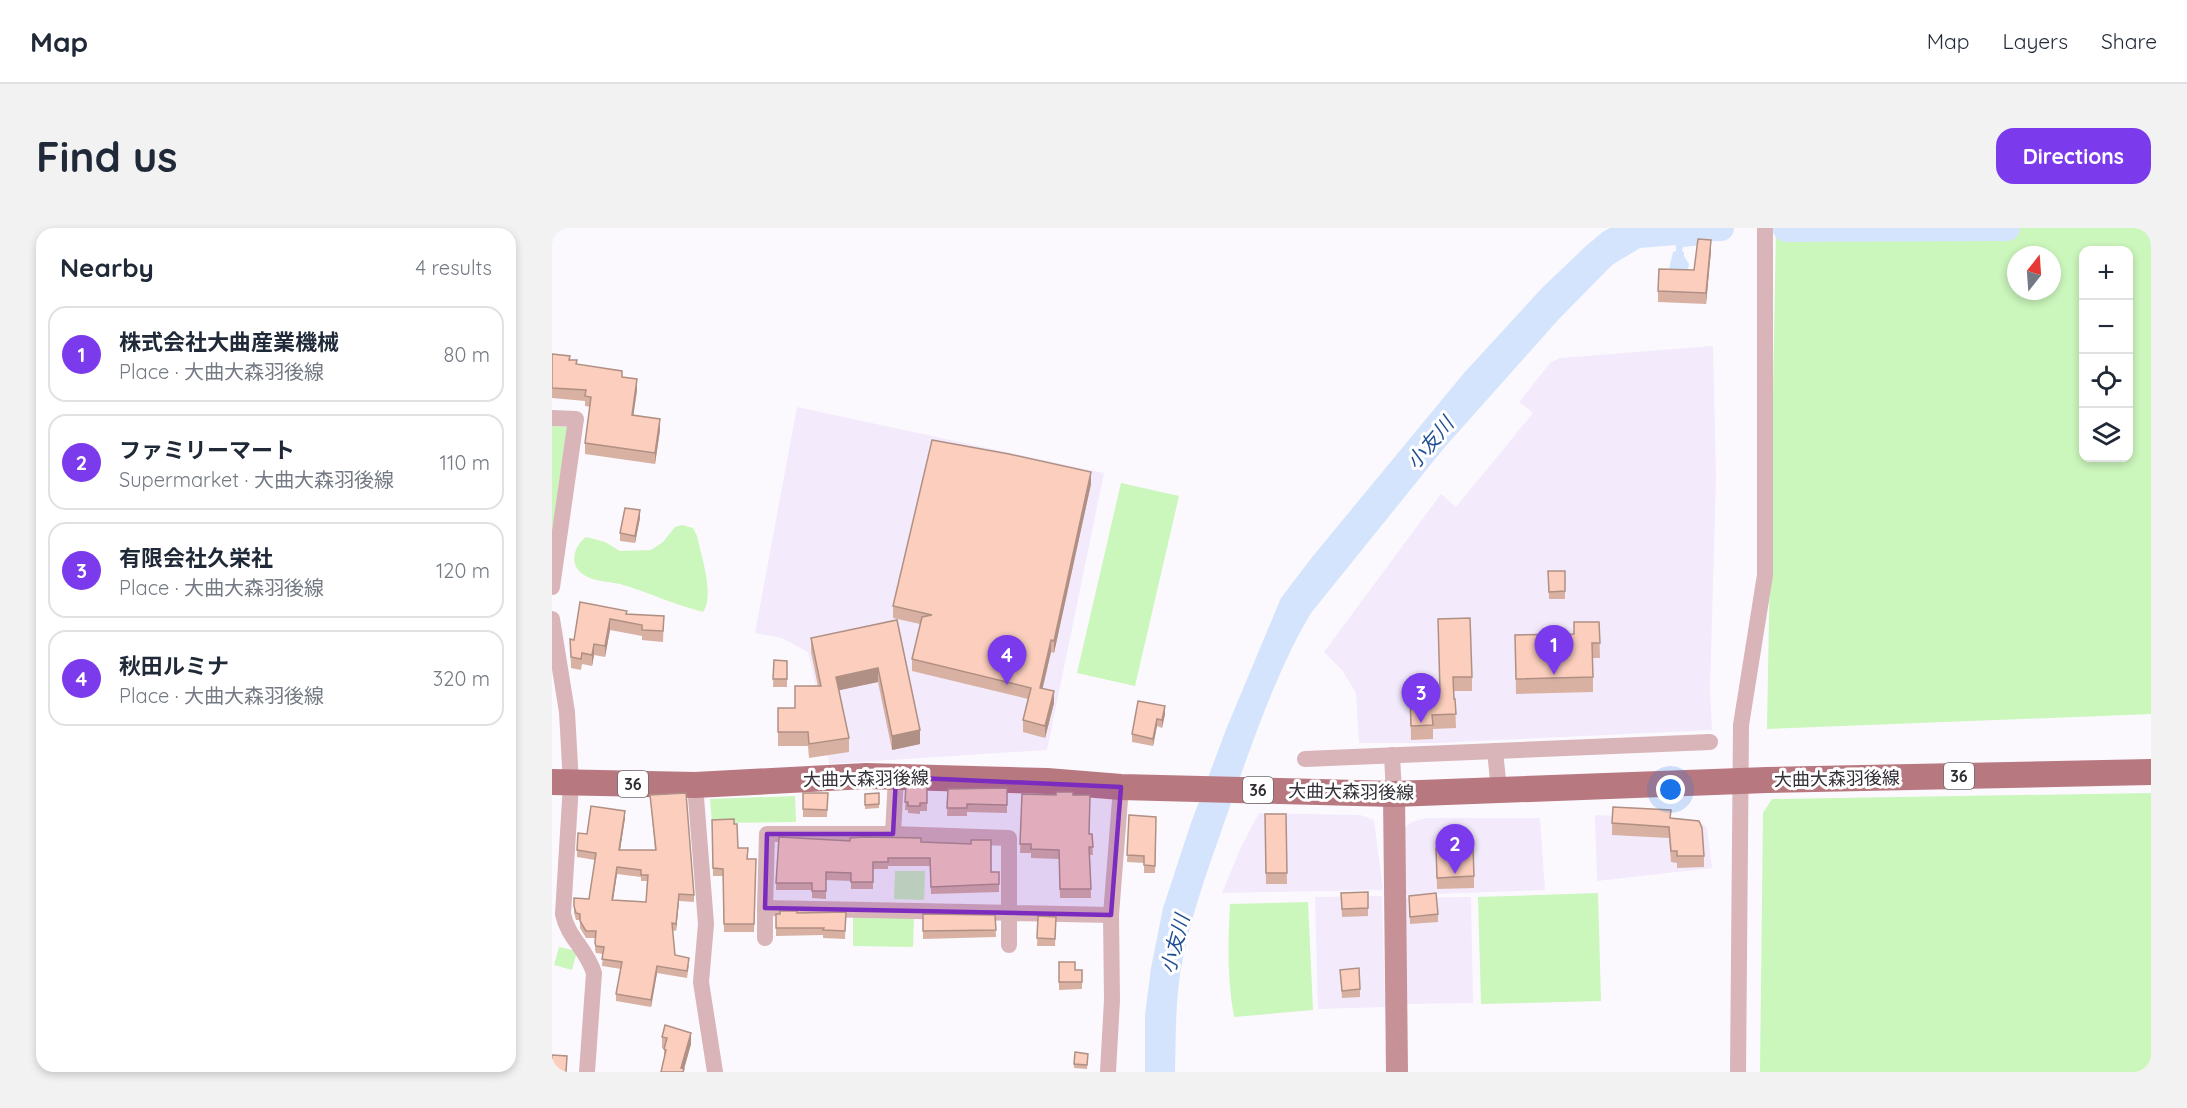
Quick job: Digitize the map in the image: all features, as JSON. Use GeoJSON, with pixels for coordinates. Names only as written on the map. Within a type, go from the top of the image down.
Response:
{"type":"FeatureCollection","features":[{"type":"Feature","properties":{"kind":"main road","name":"大曲大森羽後線"},"geometry":{"type":"LineString","coordinates":[[561,783],[695,785],[866,776],[1047,781],[1121,787],[1394,794],[1767,780],[2151,772]]}},
{"type":"Feature","properties":{"kind":"street"},"geometry":{"type":"LineString","coordinates":[[1738,1072],[1742,725],[1765,575],[1765,228]]}},
{"type":"Feature","properties":{"kind":"street"},"geometry":{"type":"LineString","coordinates":[[552,418],[576,419],[552,587]]}},
{"type":"Feature","properties":{"kind":"street"},"geometry":{"type":"LineString","coordinates":[[552,619],[567,712],[561,783],[563,914],[566,928],[589,958],[594,973],[587,1072]]}},
{"type":"Feature","properties":{"kind":"street"},"geometry":{"type":"LineString","coordinates":[[1305,759],[1710,742]]}},
{"type":"Feature","properties":{"kind":"street"},"geometry":{"type":"LineString","coordinates":[[1495,751],[1498,790]]}},
{"type":"Feature","properties":{"kind":"street"},"geometry":{"type":"LineString","coordinates":[[1392,755],[1397,1072]]}},
{"type":"Feature","properties":{"kind":"street"},"geometry":{"type":"LineString","coordinates":[[893,834],[896,777]]}},
{"type":"Feature","properties":{"kind":"street"},"geometry":{"type":"LineString","coordinates":[[695,785],[706,924],[701,982],[715,1072]]}},
{"type":"Feature","properties":{"kind":"street"},"geometry":{"type":"LineString","coordinates":[[1108,1072],[1112,1000],[1111,915],[1121,787]]}},
{"type":"Feature","properties":{"kind":"street"},"geometry":{"type":"LineString","coordinates":[[765,938],[767,834],[893,834],[1009,838],[1009,945]]}},
{"type":"Feature","properties":{"kind":"street"},"geometry":{"type":"LineString","coordinates":[[765,908],[1111,915]]}},
{"type":"Feature","properties":{"kind":"highlighted area"},"geometry":{"type":"Polygon","coordinates":[[[896,777],[1121,787],[1111,915],[765,908],[767,834],[893,834],[896,777]]]}},
{"type":"Feature","properties":{"kind":"shaded area"},"geometry":{"type":"Polygon","coordinates":[[[1713,346],[1716,477],[1710,691],[1712,730],[1435,743],[1359,743],[1356,693],[1342,670],[1324,652],[1441,494],[1456,507],[1533,413],[1519,402],[1551,362],[1560,358],[1713,346]]]}},
{"type":"Feature","properties":{"kind":"shaded area"},"geometry":{"type":"Polygon","coordinates":[[[797,407],[1104,473],[1047,750],[829,764],[824,724],[808,652],[782,638],[755,633],[797,407]]]}},
{"type":"Feature","properties":{"kind":"shaded area"},"geometry":{"type":"Polygon","coordinates":[[[1259,813],[1360,815],[1374,820],[1383,890],[1222,893],[1241,847],[1259,813]]]}},
{"type":"Feature","properties":{"kind":"shaded area"},"geometry":{"type":"Polygon","coordinates":[[[1595,815],[1699,821],[1707,828],[1712,868],[1597,881],[1595,815]]]}},
{"type":"Feature","properties":{"kind":"shaded area"},"geometry":{"type":"Polygon","coordinates":[[[1426,818],[1540,818],[1545,890],[1404,895],[1403,829],[1412,822],[1426,818]]]}},
{"type":"Feature","properties":{"kind":"shaded area"},"geometry":{"type":"Polygon","coordinates":[[[1382,896],[1385,1007],[1318,1009],[1315,897],[1382,896]]]}},
{"type":"Feature","properties":{"kind":"shaded area"},"geometry":{"type":"Polygon","coordinates":[[[1471,897],[1473,1003],[1407,1004],[1405,898],[1471,897]]]}},
{"type":"Feature","properties":{"kind":"green space"},"geometry":{"type":"Polygon","coordinates":[[[1776,228],[2151,228],[2151,714],[1767,729],[1776,228]]]}},
{"type":"Feature","properties":{"kind":"green space"},"geometry":{"type":"Polygon","coordinates":[[[552,426],[567,427],[552,531],[552,426]]]}},
{"type":"Feature","properties":{"kind":"green space"},"geometry":{"type":"Polygon","coordinates":[[[1121,483],[1179,496],[1135,686],[1077,673],[1121,483]]]}},
{"type":"Feature","properties":{"kind":"green space"},"geometry":{"type":"Polygon","coordinates":[[[682,525],[693,528],[697,536],[706,575],[708,596],[703,612],[620,584],[592,579],[579,571],[574,561],[578,545],[586,537],[605,542],[620,551],[651,550],[663,542],[675,527],[682,525]]]}},
{"type":"Feature","properties":{"kind":"green space"},"geometry":{"type":"Polygon","coordinates":[[[2151,793],[2151,1072],[1760,1072],[1763,813],[1772,799],[2151,793]]]}},
{"type":"Feature","properties":{"kind":"green space"},"geometry":{"type":"Polygon","coordinates":[[[795,796],[796,822],[712,823],[710,799],[795,796]]]}},
{"type":"Feature","properties":{"kind":"green space"},"geometry":{"type":"Polygon","coordinates":[[[895,871],[925,871],[924,900],[894,899],[895,871]]]}},
{"type":"Feature","properties":{"kind":"green space"},"geometry":{"type":"Polygon","coordinates":[[[1598,893],[1601,1001],[1481,1004],[1478,897],[1598,893]]]}},
{"type":"Feature","properties":{"kind":"green space"},"geometry":{"type":"Polygon","coordinates":[[[1308,902],[1313,1010],[1234,1017],[1230,989],[1230,904],[1308,902]]]}},
{"type":"Feature","properties":{"kind":"green space"},"geometry":{"type":"Polygon","coordinates":[[[853,917],[914,918],[913,947],[853,946],[853,917]]]}},
{"type":"Feature","properties":{"kind":"green space"},"geometry":{"type":"Polygon","coordinates":[[[559,947],[577,951],[572,970],[554,965],[559,947]]]}},
{"type":"Feature","properties":{"kind":"water"},"geometry":{"type":"Polygon","coordinates":[[[1610,228],[1713,228],[1713,235],[1702,245],[1683,247],[1682,251],[1689,264],[1688,270],[1669,269],[1676,245],[1640,248],[1612,265],[1558,320],[1444,448],[1311,613],[1287,658],[1266,707],[1198,901],[1180,972],[1176,1015],[1175,1072],[1145,1072],[1145,1015],[1151,968],[1163,908],[1191,823],[1227,727],[1281,598],[1464,373],[1542,288],[1586,246],[1610,228]]]}},
{"type":"Feature","properties":{"kind":"building"},"geometry":{"type":"Polygon","coordinates":[[[1698,239],[1711,240],[1706,293],[1658,291],[1659,269],[1694,270],[1698,239]]]}},
{"type":"Feature","properties":{"kind":"building"},"geometry":{"type":"Polygon","coordinates":[[[552,354],[570,356],[569,360],[577,360],[576,364],[622,371],[622,377],[637,379],[632,415],[660,419],[655,453],[585,443],[591,397],[585,396],[586,390],[552,388],[552,354]]]}},
{"type":"Feature","properties":{"kind":"building"},"geometry":{"type":"Polygon","coordinates":[[[932,440],[1091,472],[1054,641],[1051,640],[1040,688],[1054,691],[1045,726],[1023,720],[1031,688],[912,659],[922,617],[932,615],[893,606],[932,440]]]}},
{"type":"Feature","properties":{"kind":"building"},"geometry":{"type":"Polygon","coordinates":[[[625,508],[640,510],[635,536],[620,533],[625,508]]]}},
{"type":"Feature","properties":{"kind":"building"},"geometry":{"type":"Polygon","coordinates":[[[1548,571],[1565,571],[1565,591],[1549,592],[1548,571]]]}},
{"type":"Feature","properties":{"kind":"building"},"geometry":{"type":"Polygon","coordinates":[[[580,602],[627,611],[626,614],[664,616],[663,631],[642,630],[642,625],[610,619],[605,646],[594,644],[592,655],[582,653],[581,659],[571,657],[570,639],[574,640],[580,602]]]}},
{"type":"Feature","properties":{"kind":"building"},"geometry":{"type":"Polygon","coordinates":[[[1470,618],[1472,677],[1453,677],[1456,714],[1432,715],[1433,725],[1411,726],[1410,692],[1440,691],[1438,619],[1470,618]]]}},
{"type":"Feature","properties":{"kind":"building"},"geometry":{"type":"Polygon","coordinates":[[[897,620],[920,730],[892,736],[878,668],[836,677],[849,738],[809,744],[808,732],[778,732],[778,708],[795,708],[795,686],[821,686],[811,638],[897,620]]]}},
{"type":"Feature","properties":{"kind":"building"},"geometry":{"type":"Polygon","coordinates":[[[1574,622],[1599,622],[1600,643],[1592,643],[1593,677],[1516,679],[1515,635],[1574,634],[1574,622]]]}},
{"type":"Feature","properties":{"kind":"building"},"geometry":{"type":"Polygon","coordinates":[[[774,660],[787,661],[787,679],[773,679],[774,660]]]}},
{"type":"Feature","properties":{"kind":"building"},"geometry":{"type":"Polygon","coordinates":[[[1138,701],[1165,706],[1162,720],[1157,719],[1153,739],[1132,734],[1138,701]]]}},
{"type":"Feature","properties":{"kind":"building"},"geometry":{"type":"Polygon","coordinates":[[[906,785],[927,785],[927,803],[920,803],[920,806],[908,806],[908,802],[905,802],[906,785]]]}},
{"type":"Feature","properties":{"kind":"building"},"geometry":{"type":"Polygon","coordinates":[[[1007,788],[1007,805],[967,804],[967,808],[947,808],[948,789],[1007,788]]]}},
{"type":"Feature","properties":{"kind":"building"},"geometry":{"type":"Polygon","coordinates":[[[1056,792],[1090,795],[1089,834],[1092,834],[1093,847],[1089,847],[1091,889],[1060,889],[1059,850],[1031,849],[1031,844],[1020,844],[1022,794],[1056,795],[1056,792]]]}},
{"type":"Feature","properties":{"kind":"building"},"geometry":{"type":"Polygon","coordinates":[[[686,793],[694,895],[679,894],[676,924],[672,923],[675,955],[689,958],[687,971],[657,966],[651,1000],[616,994],[622,962],[602,959],[604,947],[596,946],[596,931],[586,931],[580,921],[580,914],[576,913],[574,906],[574,898],[589,899],[596,853],[577,850],[578,833],[587,834],[591,806],[625,811],[619,850],[656,850],[650,795],[686,793]],[[617,867],[612,900],[646,902],[648,875],[641,875],[641,870],[617,867]]]}},
{"type":"Feature","properties":{"kind":"building"},"geometry":{"type":"Polygon","coordinates":[[[803,793],[828,793],[827,810],[803,809],[803,793]]]}},
{"type":"Feature","properties":{"kind":"building"},"geometry":{"type":"Polygon","coordinates":[[[879,793],[879,804],[865,805],[865,794],[879,793]]]}},
{"type":"Feature","properties":{"kind":"building"},"geometry":{"type":"Polygon","coordinates":[[[1613,807],[1671,810],[1670,818],[1699,821],[1702,828],[1704,856],[1677,856],[1677,851],[1671,851],[1669,827],[1612,823],[1613,807]]]}},
{"type":"Feature","properties":{"kind":"building"},"geometry":{"type":"Polygon","coordinates":[[[1265,814],[1286,814],[1287,873],[1266,873],[1265,814]]]}},
{"type":"Feature","properties":{"kind":"building"},"geometry":{"type":"Polygon","coordinates":[[[1129,815],[1156,817],[1155,866],[1144,865],[1144,856],[1127,855],[1129,815]]]}},
{"type":"Feature","properties":{"kind":"building"},"geometry":{"type":"Polygon","coordinates":[[[734,819],[734,824],[737,824],[738,848],[748,848],[747,859],[756,859],[754,924],[724,924],[723,869],[713,868],[712,820],[734,819]]]}},
{"type":"Feature","properties":{"kind":"building"},"geometry":{"type":"Polygon","coordinates":[[[779,837],[850,841],[850,838],[864,837],[921,838],[921,842],[971,844],[971,840],[991,840],[991,872],[999,872],[999,884],[931,887],[930,858],[888,858],[888,862],[873,862],[873,882],[851,882],[851,873],[826,872],[826,891],[812,891],[812,883],[776,883],[779,837]]]}},
{"type":"Feature","properties":{"kind":"building"},"geometry":{"type":"Polygon","coordinates":[[[1473,847],[1474,876],[1437,878],[1436,848],[1473,847]]]}},
{"type":"Feature","properties":{"kind":"building"},"geometry":{"type":"Polygon","coordinates":[[[1368,892],[1368,908],[1342,909],[1341,893],[1368,892]]]}},
{"type":"Feature","properties":{"kind":"building"},"geometry":{"type":"Polygon","coordinates":[[[1436,893],[1438,914],[1410,917],[1409,896],[1436,893]]]}},
{"type":"Feature","properties":{"kind":"building"},"geometry":{"type":"Polygon","coordinates":[[[780,911],[846,912],[845,931],[823,930],[824,928],[776,928],[776,914],[780,914],[780,911]]]}},
{"type":"Feature","properties":{"kind":"building"},"geometry":{"type":"Polygon","coordinates":[[[923,914],[995,915],[996,930],[923,931],[923,914]]]}},
{"type":"Feature","properties":{"kind":"building"},"geometry":{"type":"Polygon","coordinates":[[[1038,916],[1056,917],[1055,939],[1037,938],[1038,916]]]}},
{"type":"Feature","properties":{"kind":"building"},"geometry":{"type":"Polygon","coordinates":[[[1059,962],[1075,962],[1075,970],[1082,970],[1082,982],[1059,982],[1059,962]]]}},
{"type":"Feature","properties":{"kind":"building"},"geometry":{"type":"Polygon","coordinates":[[[1359,968],[1360,989],[1342,991],[1340,970],[1359,968]]]}},
{"type":"Feature","properties":{"kind":"building"},"geometry":{"type":"Polygon","coordinates":[[[665,1025],[691,1033],[681,1068],[684,1069],[683,1072],[661,1072],[666,1050],[664,1049],[667,1038],[662,1037],[665,1025]]]}},
{"type":"Feature","properties":{"kind":"building"},"geometry":{"type":"Polygon","coordinates":[[[1075,1052],[1088,1054],[1087,1065],[1074,1064],[1075,1052]]]}},
{"type":"Feature","properties":{"kind":"building"},"geometry":{"type":"Polygon","coordinates":[[[552,1055],[567,1056],[566,1072],[552,1072],[552,1055]]]}},
{"type":"Feature","properties":{"kind":"waterway","name":"小友川"},"geometry":{"type":"LineString","coordinates":[[1678,229],[1721,228]]}},
{"type":"Feature","properties":{"kind":"waterway","name":"小友川"},"geometry":{"type":"LineString","coordinates":[[1786,229],[2007,228]]}},
{"type":"Feature","properties":{"kind":"place","name":"株式会社大曲産業機械"},"geometry":{"type":"Point","coordinates":[1554,675]}},
{"type":"Feature","properties":{"kind":"place","name":"秋田ルミナ"},"geometry":{"type":"Point","coordinates":[1007,685]}},
{"type":"Feature","properties":{"kind":"place","name":"有限会社久栄社"},"geometry":{"type":"Point","coordinates":[1421,723]}},
{"type":"Feature","properties":{"kind":"place","name":"ファミリーマート"},"geometry":{"type":"Point","coordinates":[1455,874]}}]}
